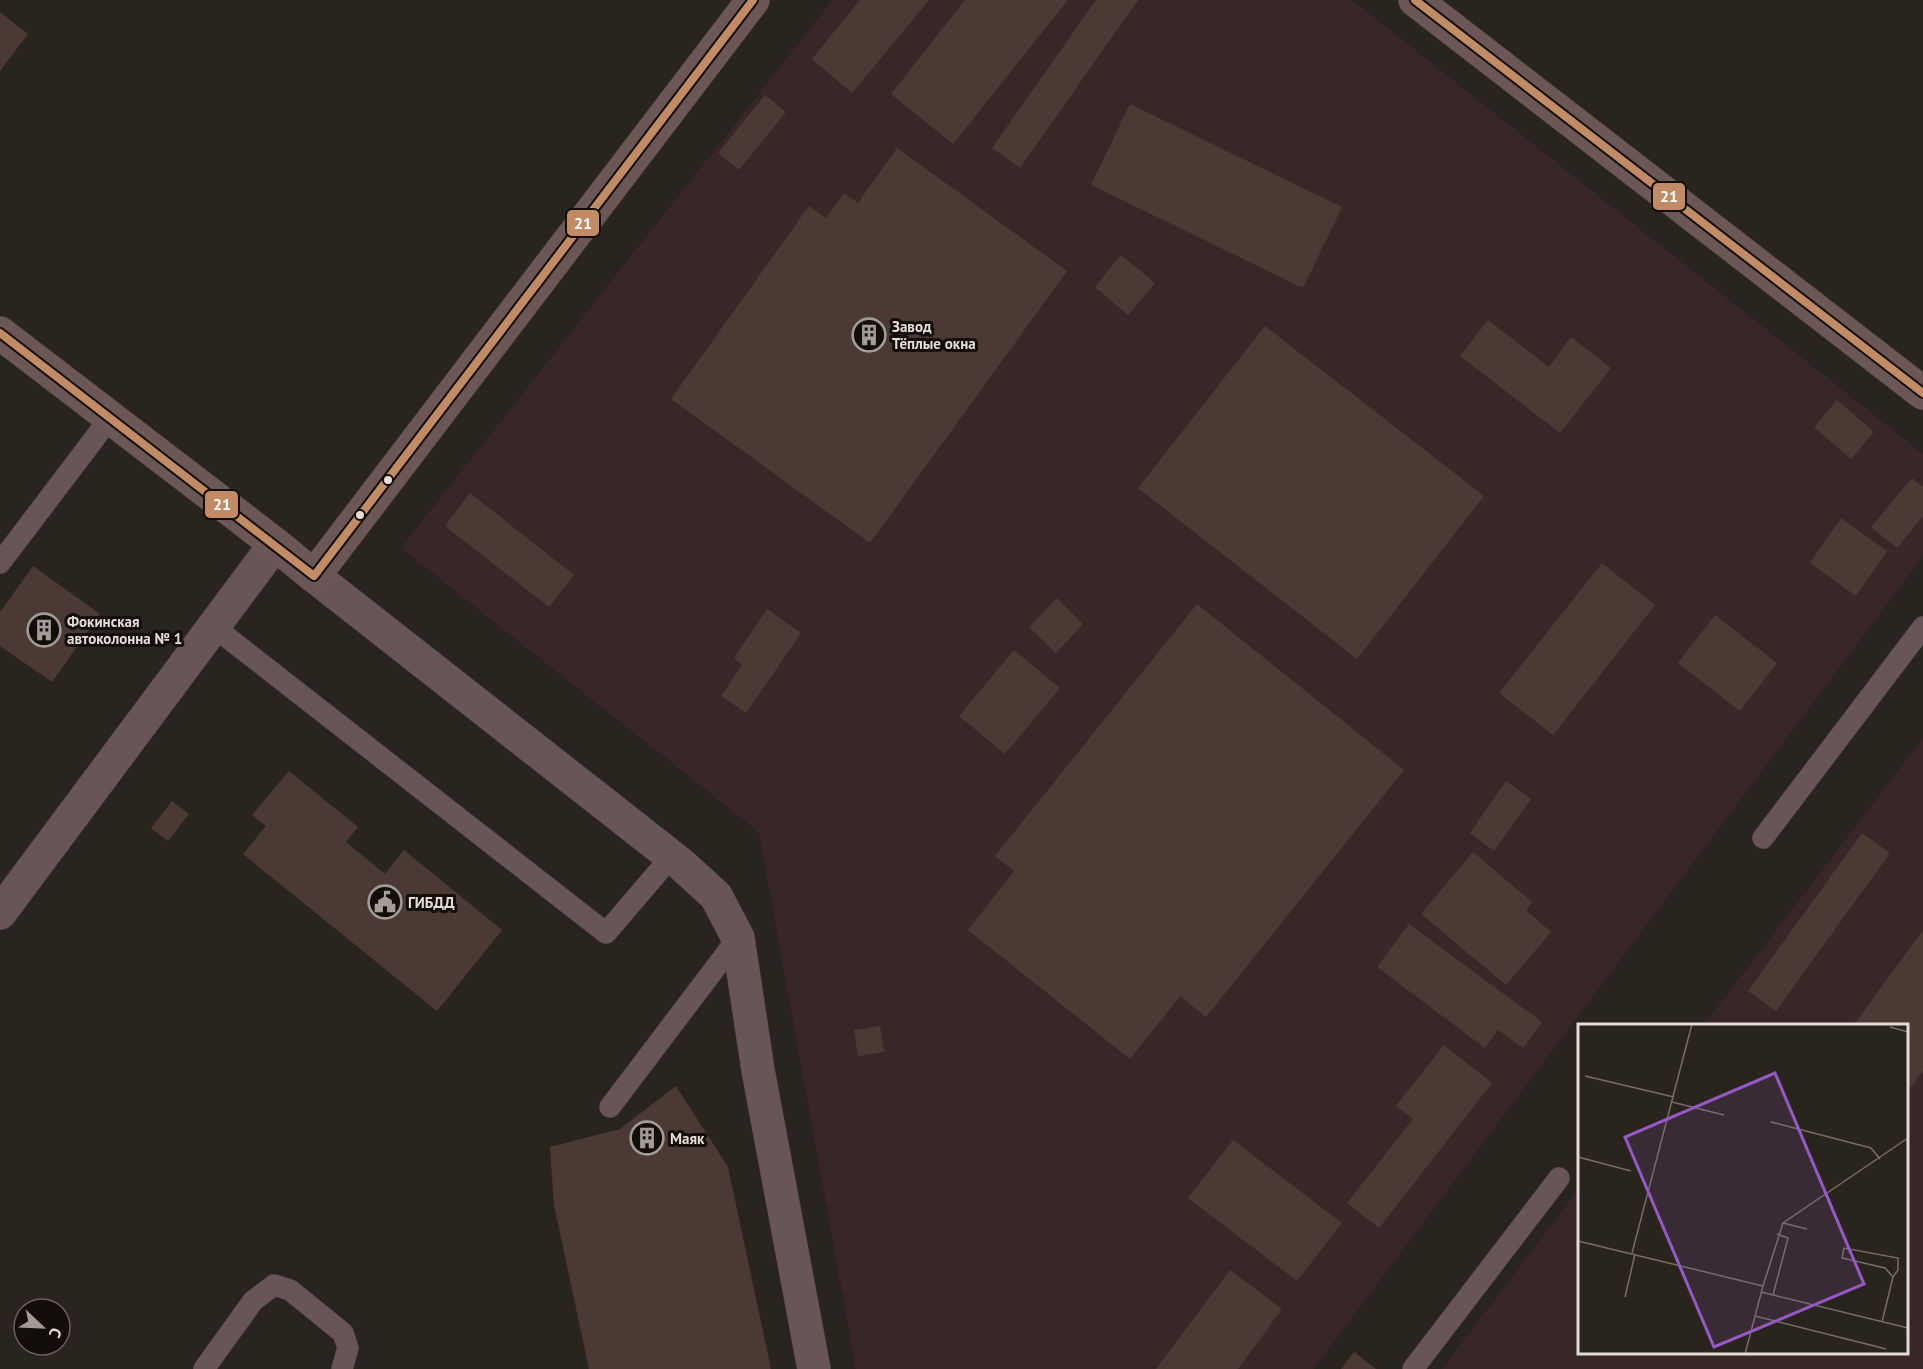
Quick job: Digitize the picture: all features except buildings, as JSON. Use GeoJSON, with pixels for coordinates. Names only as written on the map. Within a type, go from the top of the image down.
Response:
{"type":"FeatureCollection","features":[{"type":"Feature","properties":{"kind":"street"},"geometry":{"type":"LineString","coordinates":[[314,576],[753,0]]}},
{"type":"Feature","properties":{"kind":"street"},"geometry":{"type":"LineString","coordinates":[[1414,0],[1923,393]]}},
{"type":"Feature","properties":{"kind":"street"},"geometry":{"type":"LineString","coordinates":[[0,333],[275,544],[671,857],[716,896],[738,939],[758,1070],[814,1369]]}},
{"type":"Feature","properties":{"kind":"street"},"geometry":{"type":"LineString","coordinates":[[0,913],[275,544]]}},
{"type":"Feature","properties":{"kind":"lane"},"geometry":{"type":"LineString","coordinates":[[0,563],[110,418]]}},
{"type":"Feature","properties":{"kind":"lane"},"geometry":{"type":"LineString","coordinates":[[214,627],[606,933],[671,857]]}},
{"type":"Feature","properties":{"kind":"lane"},"geometry":{"type":"LineString","coordinates":[[1763,838],[1923,627]]}},
{"type":"Feature","properties":{"kind":"lane"},"geometry":{"type":"LineString","coordinates":[[610,1107],[738,939]]}},
{"type":"Feature","properties":{"kind":"lane"},"geometry":{"type":"LineString","coordinates":[[1413,1369],[1559,1178]]}},
{"type":"Feature","properties":{"kind":"lane"},"geometry":{"type":"LineString","coordinates":[[204,1369],[254,1301],[274,1285],[290,1290],[343,1333],[348,1348],[342,1369]]}},
{"type":"Feature","properties":{"kind":"shaded area"},"geometry":{"type":"Polygon","coordinates":[[[833,0],[1352,0],[1923,454],[1923,556],[1313,1369],[856,1369],[759,832],[401,548],[833,0]]]}},
{"type":"Feature","properties":{"kind":"shaded area"},"geometry":{"type":"Polygon","coordinates":[[[1923,738],[1923,1369],[1442,1369],[1578,1190],[1578,1354],[1908,1354],[1908,1024],[1705,1024],[1923,738]]]}},
{"type":"Feature","properties":{"kind":"transit line","name":"21"},"geometry":{"type":"LineString","coordinates":[[0,333],[314,576],[753,0]]}},
{"type":"Feature","properties":{"kind":"transit line","name":"21"},"geometry":{"type":"LineString","coordinates":[[1415,0],[1923,393]]}},
{"type":"Feature","properties":{"kind":"place","name":"Завод Тёплые окна"},"geometry":{"type":"Point","coordinates":[869,335]}},
{"type":"Feature","properties":{"kind":"place","name":"Фокинская автоколонна № 1"},"geometry":{"type":"Point","coordinates":[44,630]}},
{"type":"Feature","properties":{"kind":"place","name":"ГИБДД"},"geometry":{"type":"Point","coordinates":[385,902]}},
{"type":"Feature","properties":{"kind":"place","name":"Маяк"},"geometry":{"type":"Point","coordinates":[647,1138]}}]}
